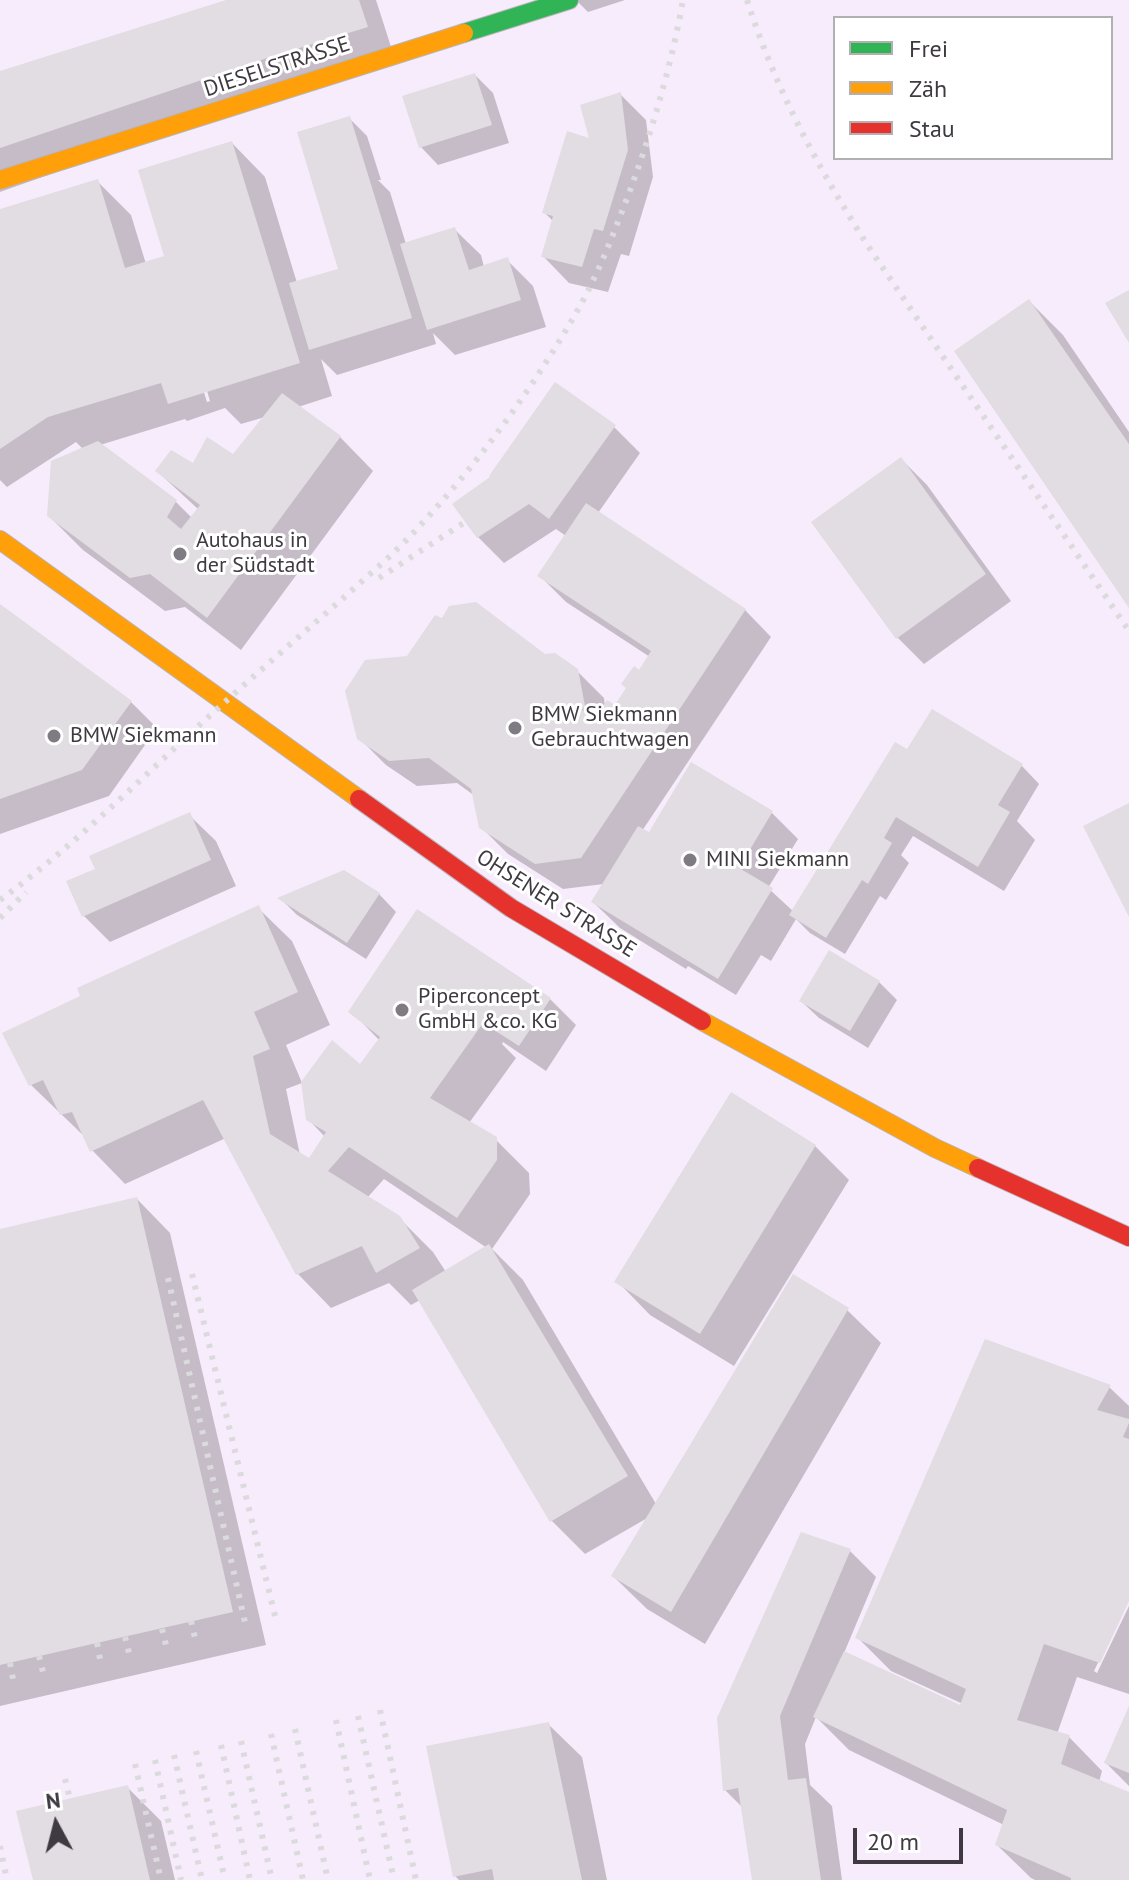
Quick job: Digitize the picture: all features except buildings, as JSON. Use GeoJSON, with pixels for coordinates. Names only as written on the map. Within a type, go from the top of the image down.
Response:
{"type":"FeatureCollection","features":[{"type":"Feature","properties":{"kind":"main road","name":"DIESELSTRASSE"},"geometry":{"type":"LineString","coordinates":[[0,180],[569,0]]}},
{"type":"Feature","properties":{"kind":"main road","name":"OHSENER STRASSE"},"geometry":{"type":"LineString","coordinates":[[0,540],[511,908],[715,1029],[935,1148],[1129,1237]]}},
{"type":"Feature","properties":{"kind":"shaded area"},"geometry":{"type":"Polygon","coordinates":[[[0,0],[1129,0],[1129,1880],[0,1880],[0,0]]]}},
{"type":"Feature","properties":{"kind":"railway"},"geometry":{"type":"LineString","coordinates":[[0,900],[88,828],[388,558],[438,506],[481,454],[559,342],[600,265],[649,135],[672,55],[683,0]]}},
{"type":"Feature","properties":{"kind":"railway"},"geometry":{"type":"LineString","coordinates":[[747,0],[784,96],[850,217],[1129,631]]}},
{"type":"Feature","properties":{"kind":"railway"},"geometry":{"type":"LineString","coordinates":[[379,578],[465,522]]}},
{"type":"Feature","properties":{"kind":"railway"},"geometry":{"type":"LineString","coordinates":[[0,918],[26,892]]}},
{"type":"Feature","properties":{"kind":"railway"},"geometry":{"type":"LineString","coordinates":[[192,1274],[276,1620]]}},
{"type":"Feature","properties":{"kind":"railway"},"geometry":{"type":"LineString","coordinates":[[168,1278],[246,1627]]}},
{"type":"Feature","properties":{"kind":"railway"},"geometry":{"type":"LineString","coordinates":[[191,1621],[195,1638]]}},
{"type":"Feature","properties":{"kind":"railway"},"geometry":{"type":"LineString","coordinates":[[162,1629],[166,1645]]}},
{"type":"Feature","properties":{"kind":"railway"},"geometry":{"type":"LineString","coordinates":[[125,1637],[129,1653]]}},
{"type":"Feature","properties":{"kind":"railway"},"geometry":{"type":"LineString","coordinates":[[97,1643],[100,1659]]}},
{"type":"Feature","properties":{"kind":"railway"},"geometry":{"type":"LineString","coordinates":[[39,1656],[43,1672]]}},
{"type":"Feature","properties":{"kind":"railway"},"geometry":{"type":"LineString","coordinates":[[10,1663],[13,1679]]}},
{"type":"Feature","properties":{"kind":"railway"},"geometry":{"type":"LineString","coordinates":[[380,1710],[416,1880]]}},
{"type":"Feature","properties":{"kind":"railway"},"geometry":{"type":"LineString","coordinates":[[358,1716],[394,1880]]}},
{"type":"Feature","properties":{"kind":"railway"},"geometry":{"type":"LineString","coordinates":[[336,1720],[370,1880]]}},
{"type":"Feature","properties":{"kind":"railway"},"geometry":{"type":"LineString","coordinates":[[295,1729],[328,1880]]}},
{"type":"Feature","properties":{"kind":"railway"},"geometry":{"type":"LineString","coordinates":[[271,1734],[303,1880]]}},
{"type":"Feature","properties":{"kind":"railway"},"geometry":{"type":"LineString","coordinates":[[241,1741],[272,1880]]}},
{"type":"Feature","properties":{"kind":"railway"},"geometry":{"type":"LineString","coordinates":[[221,1745],[250,1880]]}},
{"type":"Feature","properties":{"kind":"railway"},"geometry":{"type":"LineString","coordinates":[[196,1751],[225,1880]]}},
{"type":"Feature","properties":{"kind":"railway"},"geometry":{"type":"LineString","coordinates":[[174,1755],[202,1880]]}},
{"type":"Feature","properties":{"kind":"railway"},"geometry":{"type":"LineString","coordinates":[[155,1760],[181,1880]]}},
{"type":"Feature","properties":{"kind":"railway"},"geometry":{"type":"LineString","coordinates":[[135,1764],[161,1880]]}},
{"type":"Feature","properties":{"kind":"railway"},"geometry":{"type":"LineString","coordinates":[[65,1779],[70,1799]]}},
{"type":"Feature","properties":{"kind":"railway"},"geometry":{"type":"LineString","coordinates":[[0,1846],[7,1880]]}},
{"type":"Feature","properties":{"kind":"traffic: fast"},"geometry":{"type":"LineString","coordinates":[[464,33],[569,0]]}},
{"type":"Feature","properties":{"kind":"traffic: slow"},"geometry":{"type":"LineString","coordinates":[[0,180],[464,33]]}},
{"type":"Feature","properties":{"kind":"traffic: slow"},"geometry":{"type":"LineString","coordinates":[[0,540],[359,799]]}},
{"type":"Feature","properties":{"kind":"traffic: slow"},"geometry":{"type":"LineString","coordinates":[[702,1021],[935,1148],[978,1168]]}},
{"type":"Feature","properties":{"kind":"traffic: jam"},"geometry":{"type":"LineString","coordinates":[[359,799],[511,908],[702,1021]]}},
{"type":"Feature","properties":{"kind":"traffic: jam"},"geometry":{"type":"LineString","coordinates":[[978,1168],[1129,1237]]}},
{"type":"Feature","properties":{"kind":"place","name":"Autohaus in der Südstadt"},"geometry":{"type":"Point","coordinates":[180,554]}},
{"type":"Feature","properties":{"kind":"place","name":"BMW Siekmann Gebrauchtwagen"},"geometry":{"type":"Point","coordinates":[515,728]}},
{"type":"Feature","properties":{"kind":"place","name":"BMW Siekmann"},"geometry":{"type":"Point","coordinates":[54,736]}},
{"type":"Feature","properties":{"kind":"place","name":"MINI Siekmann"},"geometry":{"type":"Point","coordinates":[690,860]}},
{"type":"Feature","properties":{"kind":"place","name":"Piperconcept GmbH &co. KG"},"geometry":{"type":"Point","coordinates":[402,1010]}}]}
